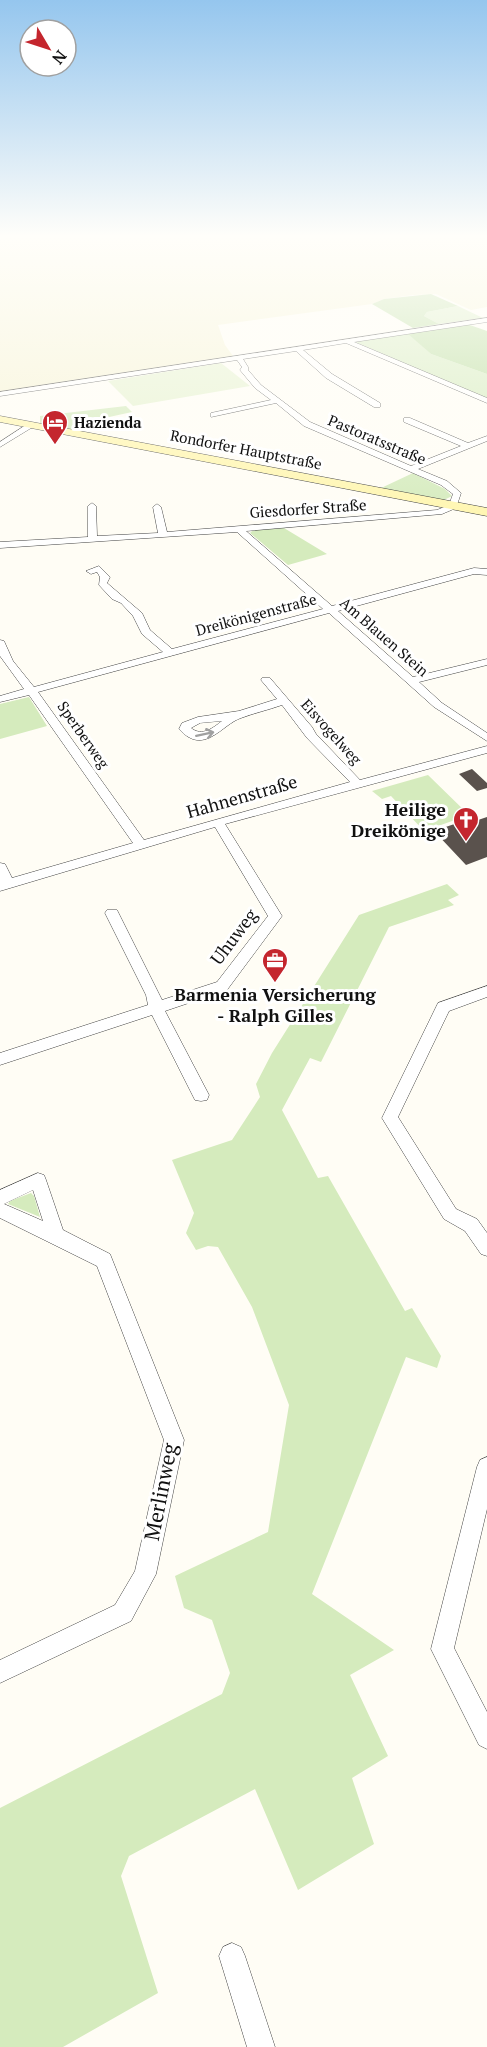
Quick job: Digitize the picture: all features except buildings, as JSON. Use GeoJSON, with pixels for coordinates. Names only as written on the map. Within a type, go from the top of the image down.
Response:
{"type":"FeatureCollection","features":[{"type":"Feature","properties":{"kind":"street"},"geometry":{"type":"LineString","coordinates":[[0,394],[36,391],[403,333]]}},
{"type":"Feature","properties":{"kind":"street"},"geometry":{"type":"LineString","coordinates":[[346,341],[487,401]]}},
{"type":"Feature","properties":{"kind":"street"},"geometry":{"type":"LineString","coordinates":[[296,348],[320,369],[377,405]]}},
{"type":"Feature","properties":{"kind":"street","name":"Pastoratsstraße"},"geometry":{"type":"LineString","coordinates":[[238,357],[248,375],[254,378],[258,386],[296,417],[322,432],[452,488],[457,493],[453,507]]}},
{"type":"Feature","properties":{"kind":"street"},"geometry":{"type":"LineString","coordinates":[[214,415],[276,401]]}},
{"type":"Feature","properties":{"kind":"street","name":"Rondorfer Hauptstraße"},"geometry":{"type":"LineString","coordinates":[[0,420],[487,512]]}},
{"type":"Feature","properties":{"kind":"street"},"geometry":{"type":"LineString","coordinates":[[407,420],[469,446]]}},
{"type":"Feature","properties":{"kind":"street"},"geometry":{"type":"LineString","coordinates":[[0,445],[32,425]]}},
{"type":"Feature","properties":{"kind":"street"},"geometry":{"type":"LineString","coordinates":[[410,469],[487,438]]}},
{"type":"Feature","properties":{"kind":"street"},"geometry":{"type":"LineString","coordinates":[[92,506],[93,539]]}},
{"type":"Feature","properties":{"kind":"street"},"geometry":{"type":"LineString","coordinates":[[157,507],[163,535]]}},
{"type":"Feature","properties":{"kind":"street","name":"Giesdorfer Straße"},"geometry":{"type":"LineString","coordinates":[[0,545],[163,535],[438,512],[453,507]]}},
{"type":"Feature","properties":{"kind":"street","name":"Am Blauen Stein"},"geometry":{"type":"LineString","coordinates":[[238,528],[438,705],[487,738]]}},
{"type":"Feature","properties":{"kind":"street"},"geometry":{"type":"LineString","coordinates":[[91,571],[99,569],[105,577],[102,583],[138,615],[139,623],[144,629],[171,654]]}},
{"type":"Feature","properties":{"kind":"street","name":"Dreikönigenstraße"},"geometry":{"type":"LineString","coordinates":[[0,699],[474,571],[487,572]]}},
{"type":"Feature","properties":{"kind":"street","name":"Sperberweg"},"geometry":{"type":"LineString","coordinates":[[0,643],[4,654],[24,684],[33,691],[141,845]]}},
{"type":"Feature","properties":{"kind":"street"},"geometry":{"type":"LineString","coordinates":[[412,681],[487,662]]}},
{"type":"Feature","properties":{"kind":"street","name":"Eisvogelweg"},"geometry":{"type":"LineString","coordinates":[[266,680],[308,729],[311,736],[327,749],[357,783]]}},
{"type":"Feature","properties":{"kind":"street","name":"Eisvogelweg"},"geometry":{"type":"LineString","coordinates":[[234,716],[283,701]]}},
{"type":"Feature","properties":{"kind":"street","name":"Hahnenstraße"},"geometry":{"type":"LineString","coordinates":[[0,867],[4,885],[218,822],[487,749]]}},
{"type":"Feature","properties":{"kind":"street","name":"Uhuweg"},"geometry":{"type":"LineString","coordinates":[[0,1059],[222,986],[275,916],[218,822]]}},
{"type":"Feature","properties":{"kind":"street"},"geometry":{"type":"LineString","coordinates":[[112,913],[153,995],[156,1008],[201,1095]]}},
{"type":"Feature","properties":{"kind":"street"},"geometry":{"type":"LineString","coordinates":[[487,991],[443,1007],[390,1118],[450,1214],[471,1225],[487,1248]]}},
{"type":"Feature","properties":{"kind":"street"},"geometry":{"type":"LineString","coordinates":[[0,1198],[38,1180],[56,1235]]}},
{"type":"Feature","properties":{"kind":"street","name":"Merlinweg"},"geometry":{"type":"LineString","coordinates":[[0,1210],[104,1260],[174,1440],[145,1574],[123,1612],[0,1672]]}},
{"type":"Feature","properties":{"kind":"street"},"geometry":{"type":"LineString","coordinates":[[487,1467],[442,1650],[487,1737]]}},
{"type":"Feature","properties":{"kind":"street"},"geometry":{"type":"LineString","coordinates":[[232,1956],[261,2047]]}},
{"type":"Feature","properties":{"kind":"shaded area"},"geometry":{"type":"Polygon","coordinates":[[[0,333],[221,333],[225,345],[233,356],[229,358],[0,392],[0,333]]]}},
{"type":"Feature","properties":{"kind":"green space"},"geometry":{"type":"Polygon","coordinates":[[[407,333],[487,333],[487,374],[431,354],[407,333]]]}},
{"type":"Feature","properties":{"kind":"green space"},"geometry":{"type":"Polygon","coordinates":[[[408,333],[431,354],[487,374],[487,399],[353,341],[408,333]]]}},
{"type":"Feature","properties":{"kind":"green space"},"geometry":{"type":"Polygon","coordinates":[[[221,363],[250,386],[133,406],[108,381],[221,363]]]}},
{"type":"Feature","properties":{"kind":"green space"},"geometry":{"type":"Polygon","coordinates":[[[126,406],[132,412],[100,419],[79,431],[40,423],[40,416],[126,406]]]}},
{"type":"Feature","properties":{"kind":"green space"},"geometry":{"type":"Polygon","coordinates":[[[413,473],[445,489],[452,496],[444,500],[379,489],[413,473]]]}},
{"type":"Feature","properties":{"kind":"green space"},"geometry":{"type":"Polygon","coordinates":[[[284,528],[327,554],[288,565],[250,533],[253,530],[284,528]]]}},
{"type":"Feature","properties":{"kind":"green space"},"geometry":{"type":"Polygon","coordinates":[[[29,697],[47,726],[0,739],[0,704],[29,697]]]}},
{"type":"Feature","properties":{"kind":"green space"},"geometry":{"type":"Polygon","coordinates":[[[428,775],[469,815],[424,831],[391,796],[382,799],[372,791],[428,775]]]}},
{"type":"Feature","properties":{"kind":"green space"},"geometry":{"type":"Polygon","coordinates":[[[447,884],[459,895],[448,900],[454,905],[389,927],[321,1062],[310,1058],[282,1110],[318,1178],[328,1176],[405,1311],[412,1308],[441,1356],[437,1368],[406,1357],[312,1594],[394,1650],[350,1675],[388,1756],[352,1778],[374,1844],[298,1890],[255,1789],[129,1856],[121,1876],[158,1993],[63,2047],[0,2047],[0,1808],[222,1694],[230,1673],[212,1620],[184,1608],[175,1576],[268,1532],[289,1405],[252,1307],[218,1247],[208,1246],[196,1250],[186,1233],[194,1213],[172,1160],[232,1140],[260,1097],[256,1084],[272,1053],[359,915],[447,884]]]}},
{"type":"Feature","properties":{"kind":"green space"},"geometry":{"type":"Polygon","coordinates":[[[31,1193],[40,1217],[8,1204],[10,1201],[31,1193]]]}},
{"type":"Feature","properties":{"kind":"place","name":"Hazienda"},"geometry":{"type":"Point","coordinates":[55,446]}},
{"type":"Feature","properties":{"kind":"place","name":"Heilige Dreikönige"},"geometry":{"type":"Point","coordinates":[466,843]}},
{"type":"Feature","properties":{"kind":"place","name":"Barmenia Versicherung - Ralph Gilles"},"geometry":{"type":"Point","coordinates":[275,984]}}]}
